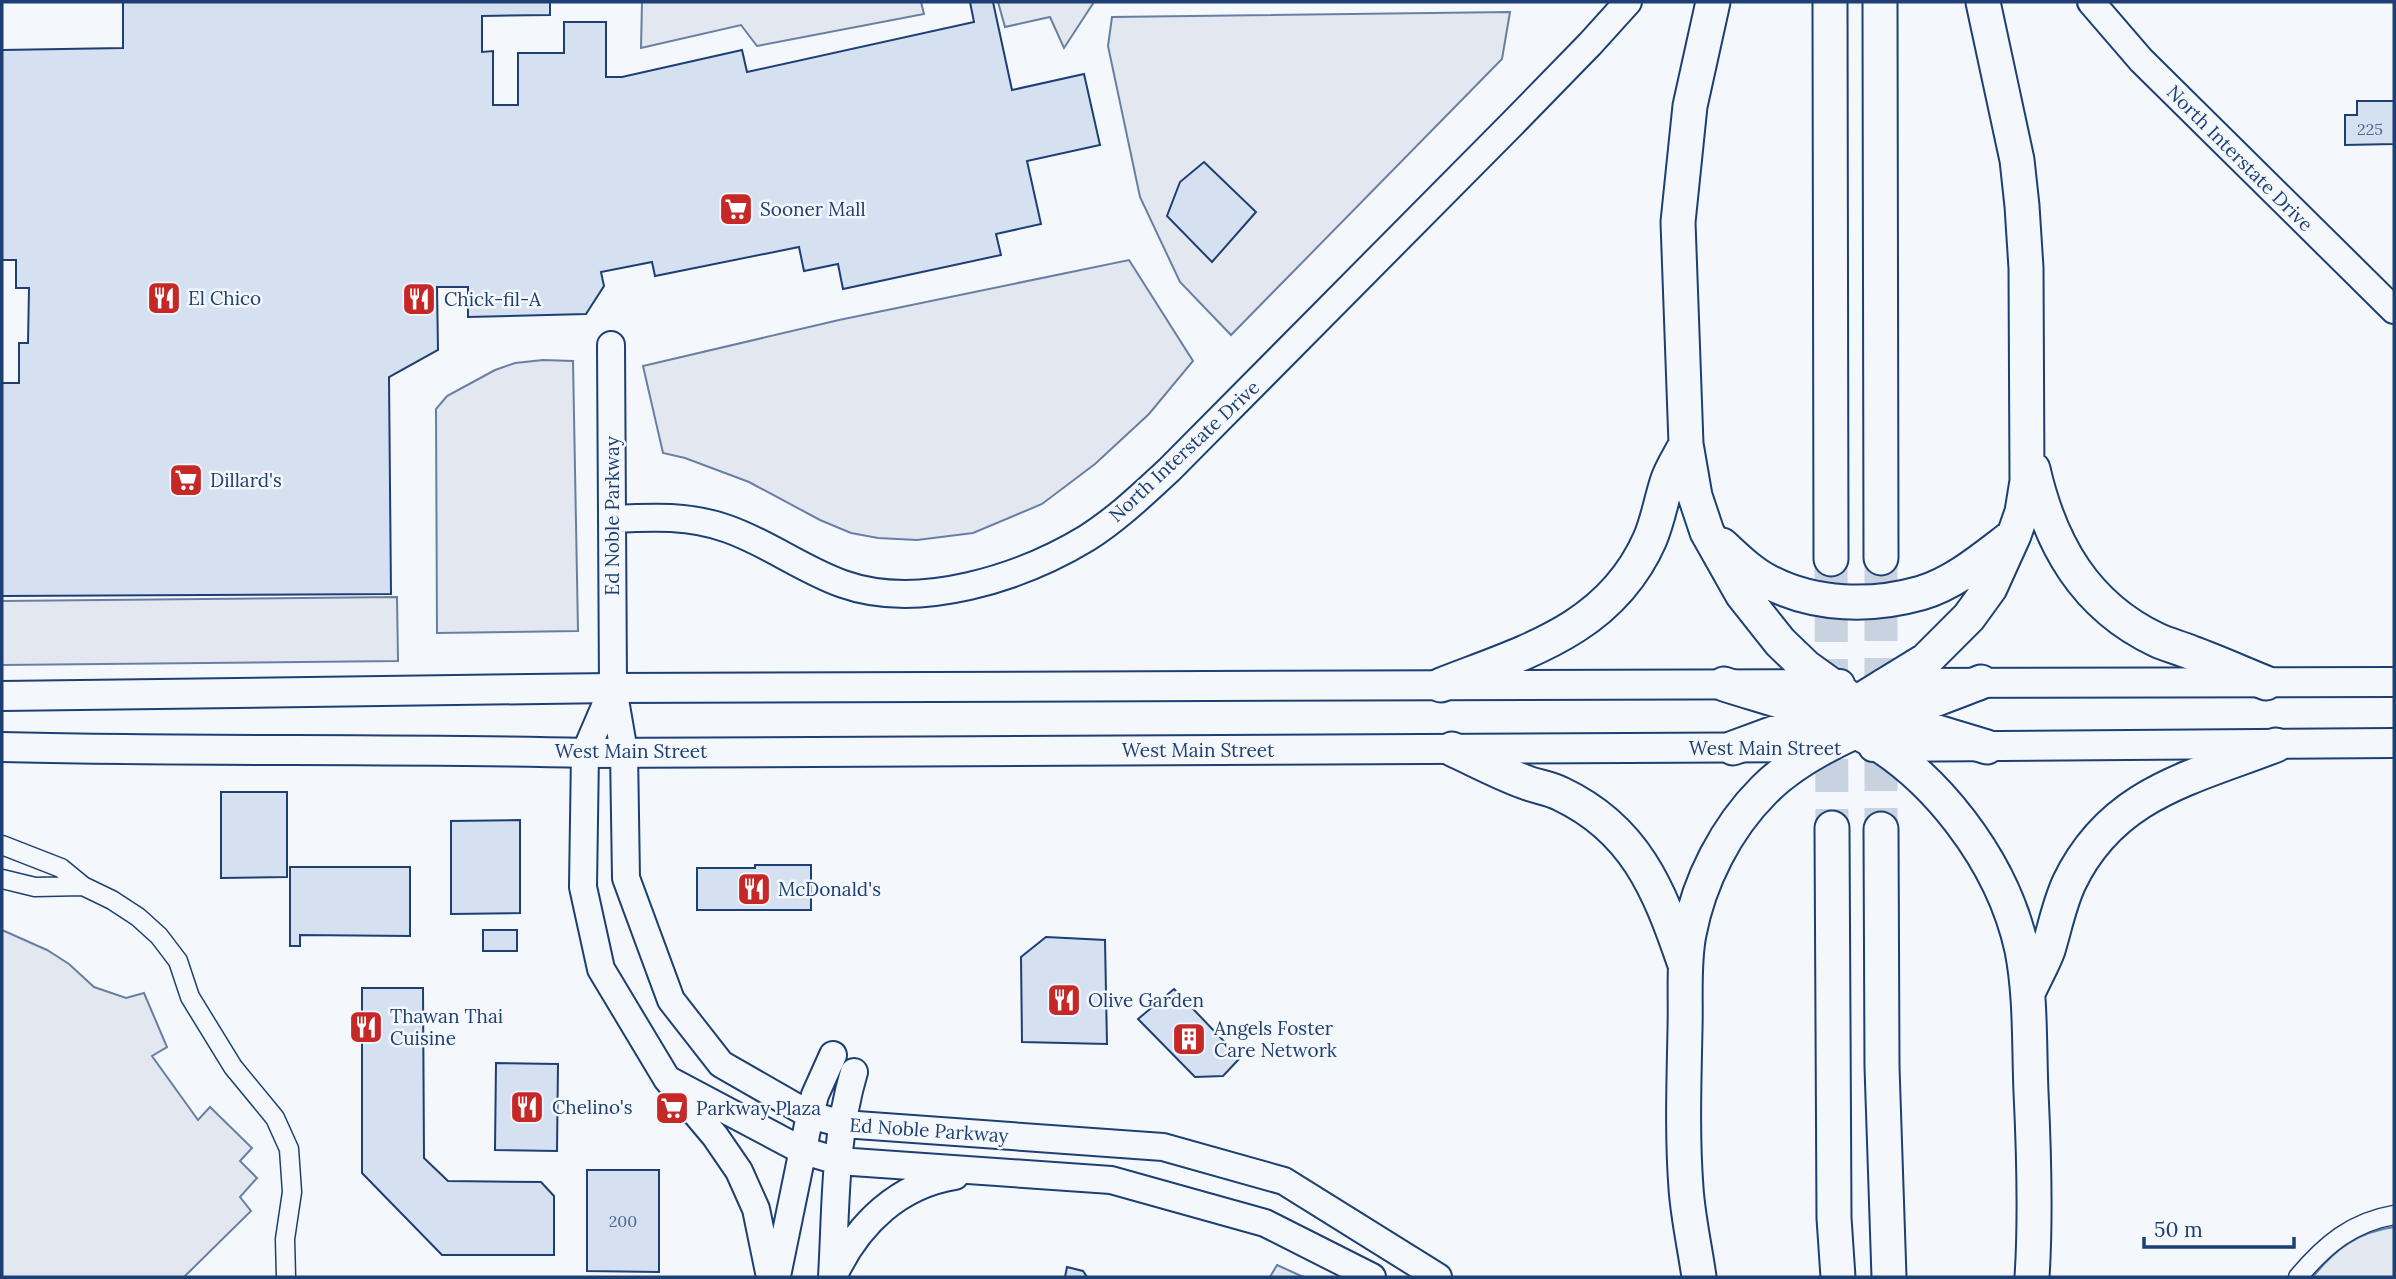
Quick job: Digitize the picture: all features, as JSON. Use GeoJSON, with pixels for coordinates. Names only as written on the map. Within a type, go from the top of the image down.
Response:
{"type":"FeatureCollection","features":[{"type":"Feature","properties":{"kind":"highway"},"geometry":{"type":"LineString","coordinates":[[1713,2],[1689,106],[1678,222],[1686,444],[1695,496],[1707,532],[1726,569],[1759,616],[1789,650],[1829,684],[1871,725],[1908,767],[1933,789],[1978,847],[1998,882],[2012,915],[2022,951],[2028,993],[2034,1166],[2032,1277]]}},
{"type":"Feature","properties":{"kind":"highway"},"geometry":{"type":"LineString","coordinates":[[1830,2],[1832,559]]}},
{"type":"Feature","properties":{"kind":"highway"},"geometry":{"type":"LineString","coordinates":[[1880,2],[1881,558]]}},
{"type":"Feature","properties":{"kind":"highway"},"geometry":{"type":"LineString","coordinates":[[1871,725],[1888,683],[1926,660],[1969,617],[1990,588],[2022,512],[2027,481],[2026,268],[2019,172],[1983,2]]}},
{"type":"Feature","properties":{"kind":"highway"},"geometry":{"type":"LineString","coordinates":[[1440,685],[1553,640],[1578,626],[1606,601],[1627,578],[1644,550],[1658,516],[1667,480],[1686,444]]}},
{"type":"Feature","properties":{"kind":"highway"},"geometry":{"type":"LineString","coordinates":[[2028,447],[2040,499],[2051,531],[2076,574],[2096,597],[2123,620],[2157,640],[2266,683]]}},
{"type":"Feature","properties":{"kind":"highway"},"geometry":{"type":"LineString","coordinates":[[1707,532],[1768,582],[1794,592],[1844,603],[1870,603],[1923,592],[1968,569],[2014,535]]}},
{"type":"Feature","properties":{"kind":"highway"},"geometry":{"type":"LineString","coordinates":[[1699,1277],[1686,1189],[1686,967],[1688,935],[1696,907],[1719,851],[1741,817],[1765,789],[1796,765],[1871,725],[1981,682]]}},
{"type":"Feature","properties":{"kind":"highway"},"geometry":{"type":"LineString","coordinates":[[1724,684],[1821,715],[1987,747]]}},
{"type":"Feature","properties":{"kind":"highway"},"geometry":{"type":"LineString","coordinates":[[1733,748],[1821,715]]}},
{"type":"Feature","properties":{"kind":"highway"},"geometry":{"type":"LineString","coordinates":[[2028,993],[2048,950],[2053,925],[2070,881],[2084,856],[2101,835],[2128,809],[2172,784],[2276,745]]}},
{"type":"Feature","properties":{"kind":"highway"},"geometry":{"type":"LineString","coordinates":[[1451,749],[1524,782],[1560,793],[1594,814],[1616,834],[1637,857],[1653,881],[1666,908],[1686,967]]}},
{"type":"Feature","properties":{"kind":"highway"},"geometry":{"type":"LineString","coordinates":[[1832,828],[1834,1218],[1838,1277]]}},
{"type":"Feature","properties":{"kind":"highway"},"geometry":{"type":"LineString","coordinates":[[1881,829],[1882,1067],[1889,1277]]}},
{"type":"Feature","properties":{"kind":"main road","name":"North Interstate Drive"},"geometry":{"type":"LineString","coordinates":[[612,519],[663,517],[702,521],[729,529],[843,584],[892,593],[954,589],[1024,569],[1059,553],[1116,518],[1169,470],[1488,149],[1628,2]]}},
{"type":"Feature","properties":{"kind":"main road","name":"North Interstate Drive"},"geometry":{"type":"LineString","coordinates":[[2091,2],[2141,60],[2394,310]]}},
{"type":"Feature","properties":{"kind":"main road","name":"Ed Noble Parkway"},"geometry":{"type":"LineString","coordinates":[[611,345],[613,688],[624,752],[626,878],[671,1000],[721,1064],[810,1115],[843,1124],[1163,1146],[1284,1181],[1438,1277]]}},
{"type":"Feature","properties":{"kind":"main road"},"geometry":{"type":"LineString","coordinates":[[2,696],[613,688],[2394,682]]}},
{"type":"Feature","properties":{"kind":"main road","name":"Ed Noble Parkway"},"geometry":{"type":"LineString","coordinates":[[613,688],[585,752],[583,887],[601,969],[667,1079],[801,1150],[838,1161],[1111,1180],[1265,1223],[1372,1277]]}},
{"type":"Feature","properties":{"kind":"main road"},"geometry":{"type":"LineString","coordinates":[[1987,747],[2394,743]]}},
{"type":"Feature","properties":{"kind":"main road","name":"West Main Street"},"geometry":{"type":"LineString","coordinates":[[2,747],[144,751],[396,749],[585,752],[1826,748]]}},
{"type":"Feature","properties":{"kind":"main road"},"geometry":{"type":"LineString","coordinates":[[776,1277],[815,1094],[833,1055]]}},
{"type":"Feature","properties":{"kind":"main road"},"geometry":{"type":"LineString","coordinates":[[832,1277],[838,1161],[845,1103],[855,1072]]}},
{"type":"Feature","properties":{"kind":"main road"},"geometry":{"type":"LineString","coordinates":[[667,1079],[715,1136],[749,1190],[762,1233],[770,1277]]}},
{"type":"Feature","properties":{"kind":"main road"},"geometry":{"type":"LineString","coordinates":[[832,1277],[845,1252],[869,1220],[891,1202],[936,1179],[985,1171]]}},
{"type":"Feature","properties":{"kind":"street"},"geometry":{"type":"LineString","coordinates":[[2,845],[61,867],[83,886],[130,911],[159,936],[178,961],[190,997],[233,1067],[275,1118],[284,1134],[289,1149],[292,1192],[285,1239],[286,1277]]}},
{"type":"Feature","properties":{"kind":"street"},"geometry":{"type":"LineString","coordinates":[[2,879],[35,887],[83,886]]}},
{"type":"Feature","properties":{"kind":"street"},"geometry":{"type":"LineString","coordinates":[[2298,1277],[2330,1242],[2351,1228],[2375,1218],[2394,1215]]}},
{"type":"Feature","properties":{"kind":"shaded area"},"geometry":{"type":"Polygon","coordinates":[[[642,2],[921,2],[924,14],[757,46],[741,25],[641,48],[642,2]]]}},
{"type":"Feature","properties":{"kind":"shaded area"},"geometry":{"type":"Polygon","coordinates":[[[998,2],[1094,2],[1064,48],[1050,17],[1005,27],[998,2]]]}},
{"type":"Feature","properties":{"kind":"shaded area"},"geometry":{"type":"Polygon","coordinates":[[[1510,12],[1502,59],[1231,335],[1180,282],[1140,197],[1108,46],[1112,17],[1510,12]]]}},
{"type":"Feature","properties":{"kind":"shaded area"},"geometry":{"type":"Polygon","coordinates":[[[1129,260],[1193,361],[1149,414],[1095,464],[1042,504],[973,533],[917,540],[878,538],[851,533],[820,520],[749,482],[685,458],[663,453],[643,366],[839,320],[1129,260]]]}},
{"type":"Feature","properties":{"kind":"shaded area"},"geometry":{"type":"Polygon","coordinates":[[[573,361],[578,631],[437,633],[436,409],[447,396],[495,370],[515,363],[573,361]]]}},
{"type":"Feature","properties":{"kind":"shaded area"},"geometry":{"type":"Polygon","coordinates":[[[397,597],[398,661],[2,665],[2,601],[397,597]]]}},
{"type":"Feature","properties":{"kind":"shaded area"},"geometry":{"type":"Polygon","coordinates":[[[2,930],[47,950],[69,964],[94,987],[126,998],[144,993],[167,1047],[152,1056],[198,1120],[210,1107],[252,1148],[240,1161],[257,1178],[240,1197],[251,1211],[184,1277],[2,1277],[2,930]]]}},
{"type":"Feature","properties":{"kind":"shaded area"},"geometry":{"type":"Polygon","coordinates":[[[2394,1227],[2394,1277],[2313,1277],[2348,1243],[2369,1233],[2394,1227]]]}},
{"type":"Feature","properties":{"kind":"shaded area"},"geometry":{"type":"Polygon","coordinates":[[[1277,1265],[1299,1275],[1304,1277],[1270,1277],[1277,1265]]]}},
{"type":"Feature","properties":{"kind":"building","name":"Sooner Mall"},"geometry":{"type":"Polygon","coordinates":[[[123,2],[550,2],[550,15],[482,16],[482,52],[493,51],[493,105],[518,105],[518,53],[564,53],[564,22],[606,22],[606,77],[622,77],[742,50],[747,72],[974,22],[970,2],[993,2],[1012,90],[1084,74],[1100,145],[1027,161],[1041,224],[996,234],[1001,255],[843,289],[838,264],[804,271],[799,247],[655,276],[652,262],[601,272],[604,286],[586,314],[468,317],[468,287],[437,287],[438,350],[389,377],[391,594],[2,596],[2,383],[19,383],[19,343],[28,343],[29,288],[16,288],[16,260],[2,260],[2,50],[123,48],[123,2]]]}},
{"type":"Feature","properties":{"kind":"building"},"geometry":{"type":"Polygon","coordinates":[[[2357,101],[2394,101],[2394,144],[2345,145],[2345,115],[2357,115],[2357,101]]]}},
{"type":"Feature","properties":{"kind":"building"},"geometry":{"type":"Polygon","coordinates":[[[1204,162],[1256,212],[1212,262],[1167,216],[1180,182],[1204,162]]]}},
{"type":"Feature","properties":{"kind":"building"},"geometry":{"type":"Polygon","coordinates":[[[221,792],[287,792],[287,877],[221,878],[221,792]]]}},
{"type":"Feature","properties":{"kind":"building"},"geometry":{"type":"Polygon","coordinates":[[[520,820],[520,913],[451,914],[451,821],[520,820]]]}},
{"type":"Feature","properties":{"kind":"building","name":"McDonald's"},"geometry":{"type":"Polygon","coordinates":[[[755,865],[811,865],[811,910],[697,910],[697,868],[755,868],[755,865]]]}},
{"type":"Feature","properties":{"kind":"building"},"geometry":{"type":"Polygon","coordinates":[[[290,867],[410,867],[410,936],[300,935],[300,946],[290,946],[290,867]]]}},
{"type":"Feature","properties":{"kind":"building"},"geometry":{"type":"Polygon","coordinates":[[[483,930],[517,930],[517,951],[483,951],[483,930]]]}},
{"type":"Feature","properties":{"kind":"building","name":"Olive Garden"},"geometry":{"type":"Polygon","coordinates":[[[1046,937],[1105,940],[1107,1044],[1022,1042],[1021,957],[1046,937]]]}},
{"type":"Feature","properties":{"kind":"building"},"geometry":{"type":"Polygon","coordinates":[[[362,988],[423,988],[424,1158],[448,1181],[541,1182],[554,1196],[554,1255],[442,1255],[362,1173],[362,988]]]}},
{"type":"Feature","properties":{"kind":"building","name":"Angels Foster Care Network"},"geometry":{"type":"Polygon","coordinates":[[[1174,989],[1240,1058],[1223,1076],[1195,1077],[1138,1019],[1174,989]]]}},
{"type":"Feature","properties":{"kind":"building","name":"Chelino's"},"geometry":{"type":"Polygon","coordinates":[[[496,1063],[558,1064],[557,1151],[495,1150],[496,1063]]]}},
{"type":"Feature","properties":{"kind":"building"},"geometry":{"type":"Polygon","coordinates":[[[587,1170],[659,1170],[659,1272],[587,1271],[587,1170]]]}},
{"type":"Feature","properties":{"kind":"building"},"geometry":{"type":"Polygon","coordinates":[[[1067,1267],[1083,1271],[1087,1277],[1065,1277],[1067,1267]]]}},
{"type":"Feature","properties":{"kind":"tunnel"},"geometry":{"type":"LineString","coordinates":[[1881,558],[1881,829]]}},
{"type":"Feature","properties":{"kind":"tunnel"},"geometry":{"type":"LineString","coordinates":[[1831,559],[1832,828]]}},
{"type":"Feature","properties":{"kind":"place","name":"Sooner Mall"},"geometry":{"type":"Point","coordinates":[736,209]}},
{"type":"Feature","properties":{"kind":"place","name":"El Chico"},"geometry":{"type":"Point","coordinates":[164,298]}},
{"type":"Feature","properties":{"kind":"place","name":"Chick-fil-A"},"geometry":{"type":"Point","coordinates":[419,299]}},
{"type":"Feature","properties":{"kind":"place","name":"Dillard's"},"geometry":{"type":"Point","coordinates":[186,480]}},
{"type":"Feature","properties":{"kind":"place","name":"McDonald's"},"geometry":{"type":"Point","coordinates":[754,889]}},
{"type":"Feature","properties":{"kind":"place","name":"Olive Garden"},"geometry":{"type":"Point","coordinates":[1064,1000]}},
{"type":"Feature","properties":{"kind":"place","name":"Thawan Thai Cuisine"},"geometry":{"type":"Point","coordinates":[366,1027]}},
{"type":"Feature","properties":{"kind":"place","name":"Angels Foster Care Network"},"geometry":{"type":"Point","coordinates":[1189,1039]}},
{"type":"Feature","properties":{"kind":"place","name":"Chelino's"},"geometry":{"type":"Point","coordinates":[527,1107]}},
{"type":"Feature","properties":{"kind":"place","name":"Parkway Plaza"},"geometry":{"type":"Point","coordinates":[672,1108]}}]}
